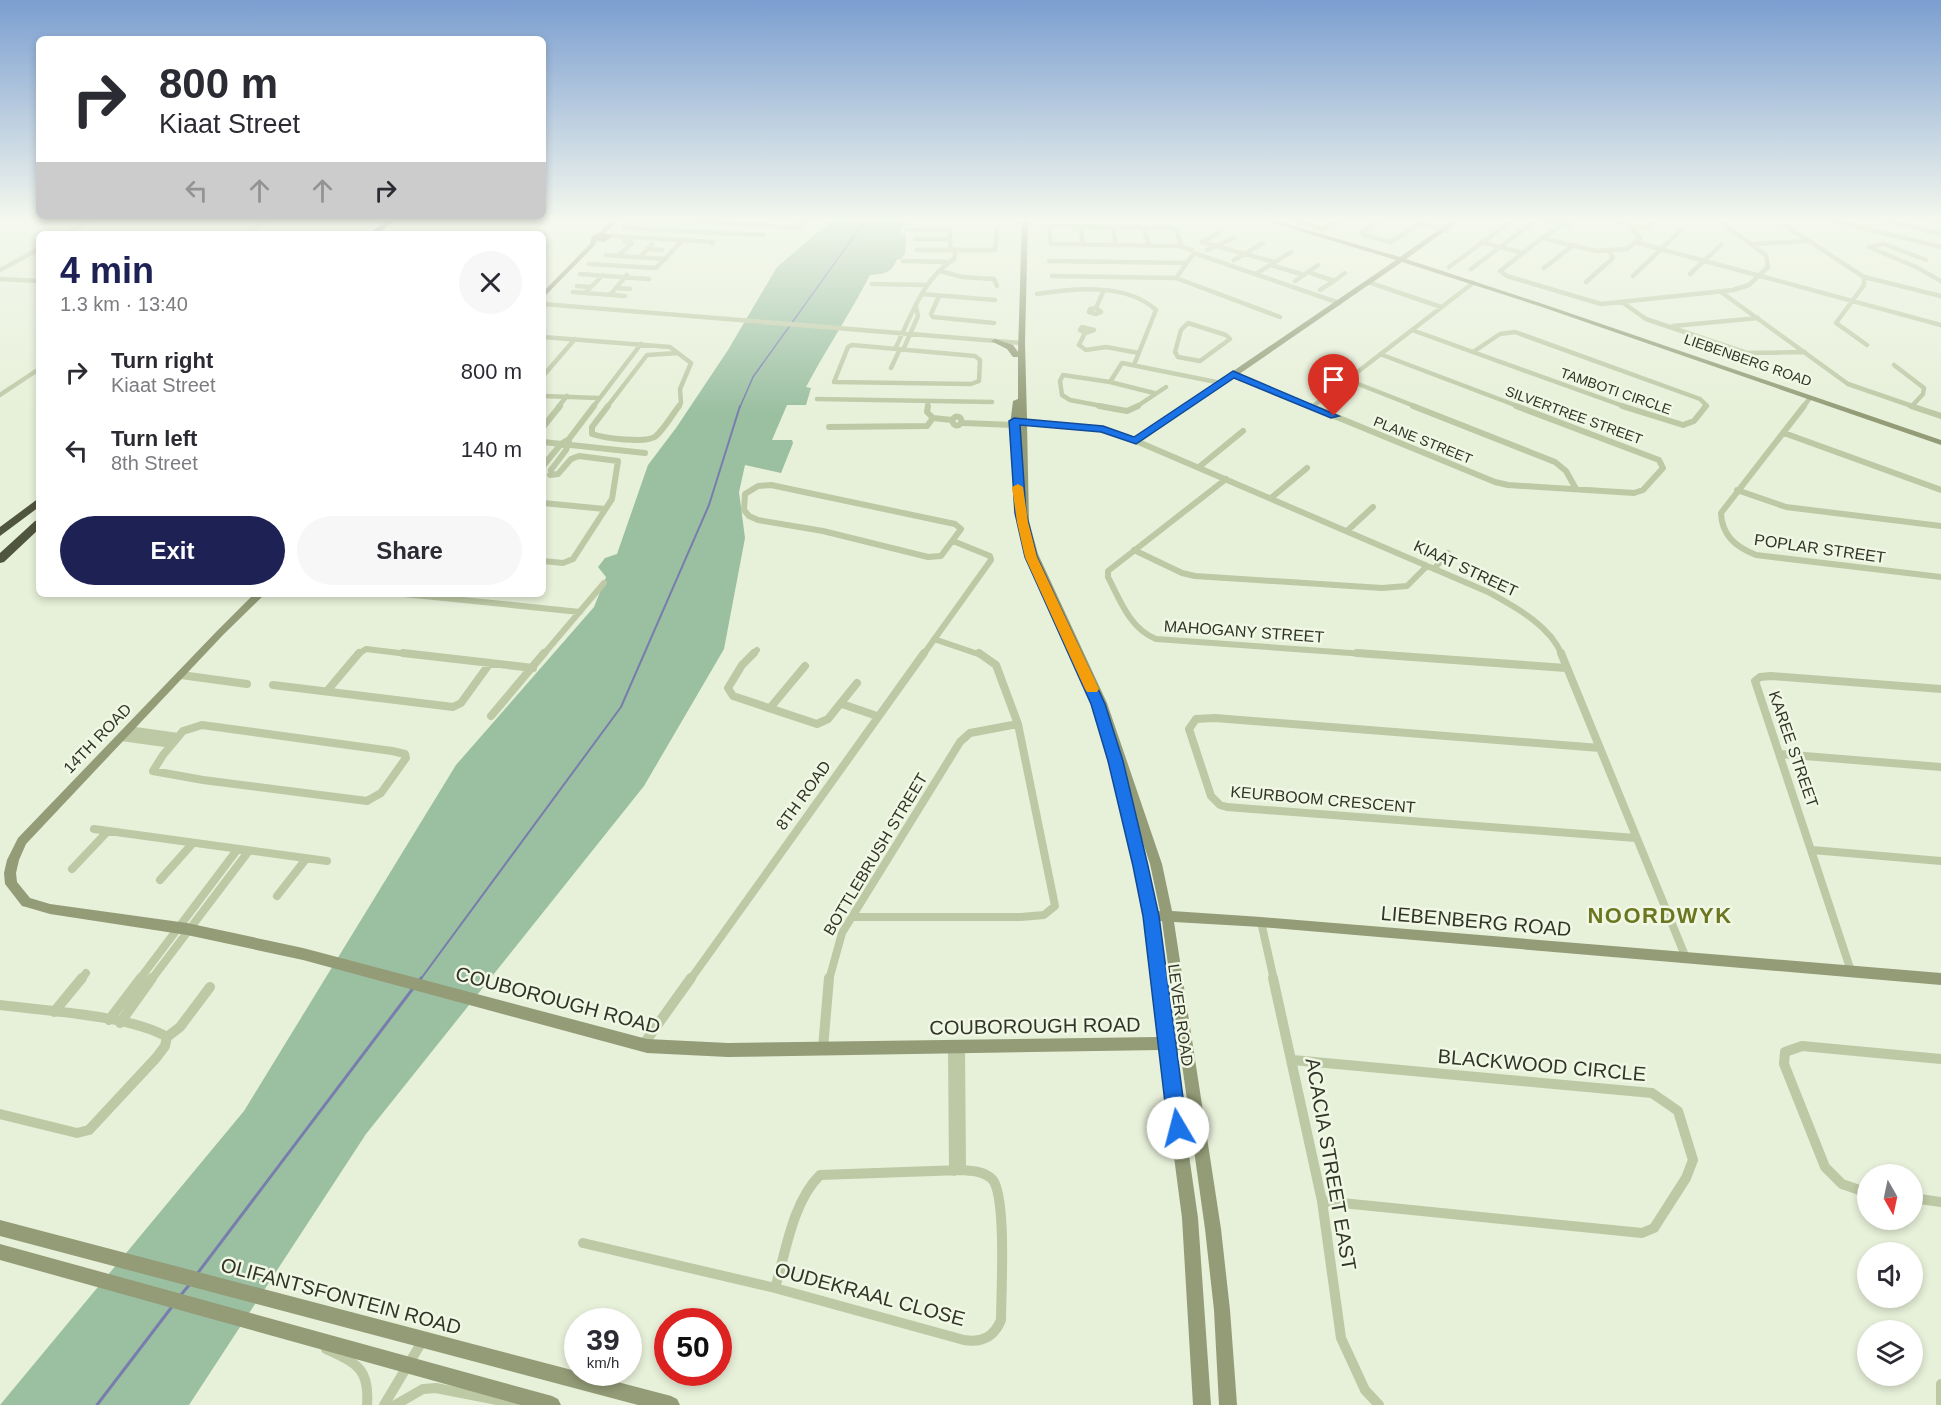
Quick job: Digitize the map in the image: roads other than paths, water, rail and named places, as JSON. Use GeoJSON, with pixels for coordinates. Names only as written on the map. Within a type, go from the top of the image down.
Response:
{"type":"FeatureCollection","features":[{"type":"Feature","properties":{"kind":"highway"},"geometry":{"type":"LineString","coordinates":[[0,528],[36,502]]}},
{"type":"Feature","properties":{"kind":"highway"},"geometry":{"type":"LineString","coordinates":[[0,533],[36,503]]}},
{"type":"Feature","properties":{"kind":"highway"},"geometry":{"type":"LineString","coordinates":[[0,549],[36,519]]}},
{"type":"Feature","properties":{"kind":"highway"},"geometry":{"type":"LineString","coordinates":[[0,559],[36,526]]}},
{"type":"Feature","properties":{"kind":"street"},"geometry":{"type":"LineString","coordinates":[[585,293],[594,284]]}},
{"type":"Feature","properties":{"kind":"street"},"geometry":{"type":"LineString","coordinates":[[610,296],[620,284]]}},
{"type":"Feature","properties":{"kind":"street"},"geometry":{"type":"LineString","coordinates":[[872,284],[925,285],[916,307],[918,316],[906,334],[891,368]]}},
{"type":"Feature","properties":{"kind":"street","name":"LEVER ROAD"},"geometry":{"type":"LineString","coordinates":[[1019,284],[1018,342],[1024,512],[1033,554],[1102,703],[1156,864],[1167,916],[1213,1230],[1222,1310],[1228,1405]]}},
{"type":"Feature","properties":{"kind":"street","name":"LEVER ROAD"},"geometry":{"type":"LineString","coordinates":[[1021,284],[1016,355],[1022,423],[1016,472],[1025,537],[1036,572],[1098,704],[1116,761],[1151,916],[1190,1218],[1202,1405]]}},
{"type":"Feature","properties":{"kind":"street"},"geometry":{"type":"LineString","coordinates":[[1191,284],[1280,317]]}},
{"type":"Feature","properties":{"kind":"street"},"geometry":{"type":"LineString","coordinates":[[1283,284],[1339,303]]}},
{"type":"Feature","properties":{"kind":"street"},"geometry":{"type":"LineString","coordinates":[[1320,290],[1330,284]]}},
{"type":"Feature","properties":{"kind":"street"},"geometry":{"type":"LineString","coordinates":[[1136,441],[1368,284]]}},
{"type":"Feature","properties":{"kind":"street"},"geometry":{"type":"LineString","coordinates":[[1374,284],[1441,308]]}},
{"type":"Feature","properties":{"kind":"street"},"geometry":{"type":"LineString","coordinates":[[1312,407],[1472,284]]}},
{"type":"Feature","properties":{"kind":"street","name":"LIEBENBERG ROAD"},"geometry":{"type":"LineString","coordinates":[[1472,284],[1941,443]]}},
{"type":"Feature","properties":{"kind":"street"},"geometry":{"type":"LineString","coordinates":[[1534,284],[1593,303],[1721,292],[1745,287],[1749,284]]}},
{"type":"Feature","properties":{"kind":"street"},"geometry":{"type":"LineString","coordinates":[[1786,284],[1941,325]]}},
{"type":"Feature","properties":{"kind":"street"},"geometry":{"type":"LineString","coordinates":[[1864,284],[1836,323],[1867,345]]}},
{"type":"Feature","properties":{"kind":"street"},"geometry":{"type":"LineString","coordinates":[[1891,284],[1941,296]]}},
{"type":"Feature","properties":{"kind":"street"},"geometry":{"type":"LineString","coordinates":[[577,286],[591,287]]}},
{"type":"Feature","properties":{"kind":"street"},"geometry":{"type":"LineString","coordinates":[[616,288],[630,289]]}},
{"type":"Feature","properties":{"kind":"street"},"geometry":{"type":"LineString","coordinates":[[1037,294],[1056,290],[1129,295],[1155,309],[1134,365]]}},
{"type":"Feature","properties":{"kind":"street"},"geometry":{"type":"LineString","coordinates":[[573,292],[625,296]]}},
{"type":"Feature","properties":{"kind":"street"},"geometry":{"type":"LineString","coordinates":[[1103,292],[1088,327],[1093,331],[1085,333],[1078,345],[1086,350],[1110,348],[1139,353]]}},
{"type":"Feature","properties":{"kind":"street"},"geometry":{"type":"LineString","coordinates":[[1721,292],[1848,384],[1941,416]]}},
{"type":"Feature","properties":{"kind":"street"},"geometry":{"type":"LineString","coordinates":[[922,294],[995,300]]}},
{"type":"Feature","properties":{"kind":"street"},"geometry":{"type":"LineString","coordinates":[[939,296],[931,314],[933,317],[994,323]]}},
{"type":"Feature","properties":{"kind":"street"},"geometry":{"type":"LineString","coordinates":[[1622,302],[1644,318],[1753,354],[1805,352]]}},
{"type":"Feature","properties":{"kind":"street"},"geometry":{"type":"LineString","coordinates":[[546,304],[1018,342]]}},
{"type":"Feature","properties":{"kind":"street"},"geometry":{"type":"LineString","coordinates":[[1668,326],[1758,318]]}},
{"type":"Feature","properties":{"kind":"street"},"geometry":{"type":"LineString","coordinates":[[1189,322],[1230,338],[1201,360],[1189,360],[1177,357],[1175,352],[1181,330],[1189,322]]}},
{"type":"Feature","properties":{"kind":"street","name":"TAMBOTI CIRCLE"},"geometry":{"type":"LineString","coordinates":[[1412,330],[1677,425],[1689,426],[1706,405],[1700,399],[1515,332],[1500,334],[1475,351]]}},
{"type":"Feature","properties":{"kind":"street"},"geometry":{"type":"LineString","coordinates":[[546,337],[671,347],[690,361],[691,365],[680,388],[681,403],[657,436],[646,440],[600,437],[592,434],[592,427],[647,355],[654,352],[669,352]]}},
{"type":"Feature","properties":{"kind":"street"},"geometry":{"type":"LineString","coordinates":[[546,373],[575,339]]}},
{"type":"Feature","properties":{"kind":"street"},"geometry":{"type":"LineString","coordinates":[[996,341],[1010,347],[1016,355]]}},
{"type":"Feature","properties":{"kind":"street"},"geometry":{"type":"LineString","coordinates":[[639,346],[678,353]]}},
{"type":"Feature","properties":{"kind":"street"},"geometry":{"type":"LineString","coordinates":[[546,463],[566,443],[639,346]]}},
{"type":"Feature","properties":{"kind":"street"},"geometry":{"type":"LineString","coordinates":[[849,346],[899,349],[977,357],[980,361],[979,381],[972,384],[833,381],[849,346]]}},
{"type":"Feature","properties":{"kind":"street","name":"SILVERTREE STREET"},"geometry":{"type":"LineString","coordinates":[[1380,354],[1649,456],[1663,464],[1664,468],[1640,492],[1623,494],[1576,489]]}},
{"type":"Feature","properties":{"kind":"street"},"geometry":{"type":"LineString","coordinates":[[1184,375],[1189,360]]}},
{"type":"Feature","properties":{"kind":"street"},"geometry":{"type":"LineString","coordinates":[[1110,382],[1122,363],[1221,383]]}},
{"type":"Feature","properties":{"kind":"street"},"geometry":{"type":"LineString","coordinates":[[1894,365],[1924,388],[1923,394],[1912,406]]}},
{"type":"Feature","properties":{"kind":"street"},"geometry":{"type":"LineString","coordinates":[[1064,368],[1060,381],[1063,397],[1119,411],[1132,410],[1154,393]]}},
{"type":"Feature","properties":{"kind":"street"},"geometry":{"type":"LineString","coordinates":[[0,395],[36,371]]}},
{"type":"Feature","properties":{"kind":"street","name":"PLANE STREET"},"geometry":{"type":"LineString","coordinates":[[1233,374],[1495,482],[1508,485],[1576,489]]}},
{"type":"Feature","properties":{"kind":"street"},"geometry":{"type":"LineString","coordinates":[[1063,375],[1110,382],[1154,393],[1162,392],[1166,387]]}},
{"type":"Feature","properties":{"kind":"street"},"geometry":{"type":"LineString","coordinates":[[1348,380],[1555,462],[1566,471],[1576,489]]}},
{"type":"Feature","properties":{"kind":"street"},"geometry":{"type":"LineString","coordinates":[[546,396],[598,400]]}},
{"type":"Feature","properties":{"kind":"street"},"geometry":{"type":"LineString","coordinates":[[546,423],[565,398]]}},
{"type":"Feature","properties":{"kind":"street","name":"POPLAR STREET"},"geometry":{"type":"LineString","coordinates":[[1810,398],[1721,513],[1731,542],[1746,552],[1941,577]]}},
{"type":"Feature","properties":{"kind":"street"},"geometry":{"type":"LineString","coordinates":[[817,399],[992,402]]}},
{"type":"Feature","properties":{"kind":"street"},"geometry":{"type":"LineString","coordinates":[[928,401],[927,412],[932,420]]}},
{"type":"Feature","properties":{"kind":"street","name":"KIAAT STREET"},"geometry":{"type":"LineString","coordinates":[[829,427],[919,427],[927,426],[932,420],[952,421],[960,418],[963,422],[1022,423],[1103,429],[1199,467],[1506,601],[1531,618],[1550,635],[1560,650],[1686,958]]}},
{"type":"Feature","properties":{"kind":"street"},"geometry":{"type":"LineString","coordinates":[[1199,467],[1243,431]]}},
{"type":"Feature","properties":{"kind":"street"},"geometry":{"type":"LineString","coordinates":[[1784,433],[1941,490]]}},
{"type":"Feature","properties":{"kind":"street"},"geometry":{"type":"LineString","coordinates":[[546,442],[645,453]]}},
{"type":"Feature","properties":{"kind":"street"},"geometry":{"type":"LineString","coordinates":[[546,476],[561,456],[566,443]]}},
{"type":"Feature","properties":{"kind":"street"},"geometry":{"type":"LineString","coordinates":[[552,455],[561,456]]}},
{"type":"Feature","properties":{"kind":"street"},"geometry":{"type":"LineString","coordinates":[[546,469],[558,474],[571,459],[579,456],[616,460],[618,466],[612,500],[572,561],[563,563],[546,561]]}},
{"type":"Feature","properties":{"kind":"street"},"geometry":{"type":"LineString","coordinates":[[1270,498],[1307,468]]}},
{"type":"Feature","properties":{"kind":"street","name":"MAHOGANY STREET"},"geometry":{"type":"LineString","coordinates":[[1226,479],[1112,566],[1107,575],[1137,627],[1151,638],[1566,668]]}},
{"type":"Feature","properties":{"kind":"street"},"geometry":{"type":"LineString","coordinates":[[771,485],[957,525],[961,529],[954,541],[941,556],[928,557],[823,531],[758,520],[747,513],[743,502],[745,494],[752,488],[771,485]]}},
{"type":"Feature","properties":{"kind":"street"},"geometry":{"type":"LineString","coordinates":[[1737,490],[1786,507],[1941,526]]}},
{"type":"Feature","properties":{"kind":"street"},"geometry":{"type":"LineString","coordinates":[[546,503],[605,509]]}},
{"type":"Feature","properties":{"kind":"street"},"geometry":{"type":"LineString","coordinates":[[1347,531],[1373,507]]}},
{"type":"Feature","properties":{"kind":"street","name":"8TH ROAD"},"geometry":{"type":"LineString","coordinates":[[643,1045],[988,564],[990,556],[954,541]]}},
{"type":"Feature","properties":{"kind":"street"},"geometry":{"type":"LineString","coordinates":[[1134,550],[1182,573],[1195,576],[1371,587],[1407,586],[1448,553]]}},
{"type":"Feature","properties":{"kind":"street"},"geometry":{"type":"LineString","coordinates":[[491,717],[604,583]]}},
{"type":"Feature","properties":{"kind":"street","name":"14TH ROAD"},"geometry":{"type":"LineString","coordinates":[[228,625],[250,597]]}},
{"type":"Feature","properties":{"kind":"street","name":"14TH ROAD"},"geometry":{"type":"LineString","coordinates":[[11,884],[13,860],[22,841],[257,597]]}},
{"type":"Feature","properties":{"kind":"street"},"geometry":{"type":"LineString","coordinates":[[433,597],[580,612]]}},
{"type":"Feature","properties":{"kind":"street"},"geometry":{"type":"LineString","coordinates":[[854,917],[1021,917],[1044,915],[1053,910],[1055,899],[1018,724],[1006,689],[993,661],[934,639]]}},
{"type":"Feature","properties":{"kind":"street"},"geometry":{"type":"LineString","coordinates":[[327,691],[356,655],[366,649],[533,668]]}},
{"type":"Feature","properties":{"kind":"street"},"geometry":{"type":"LineString","coordinates":[[756,650],[742,665],[728,691],[733,696],[817,724],[826,721],[857,683]]}},
{"type":"Feature","properties":{"kind":"street"},"geometry":{"type":"LineString","coordinates":[[273,685],[453,707],[461,704],[490,663]]}},
{"type":"Feature","properties":{"kind":"street"},"geometry":{"type":"LineString","coordinates":[[770,708],[806,666]]}},
{"type":"Feature","properties":{"kind":"street"},"geometry":{"type":"LineString","coordinates":[[181,675],[247,684]]}},
{"type":"Feature","properties":{"kind":"street","name":"KAREE STREET"},"geometry":{"type":"LineString","coordinates":[[1851,971],[1755,681],[1760,677],[1941,689]]}},
{"type":"Feature","properties":{"kind":"street"},"geometry":{"type":"LineString","coordinates":[[842,704],[877,716]]}},
{"type":"Feature","properties":{"kind":"street","name":"KEURBOOM CRESCENT"},"geometry":{"type":"LineString","coordinates":[[1600,748],[1215,718],[1196,719],[1189,729],[1210,796],[1220,805],[1227,807],[1636,838]]}},
{"type":"Feature","properties":{"kind":"street","name":"BOTTLEBRUSH STREET"},"geometry":{"type":"LineString","coordinates":[[823,1048],[832,957],[842,933],[960,742],[970,733],[1018,724]]}},
{"type":"Feature","properties":{"kind":"street"},"geometry":{"type":"LineString","coordinates":[[202,725],[392,751],[406,756],[381,793],[367,801],[203,780],[153,771],[175,741],[187,728],[202,725]]}},
{"type":"Feature","properties":{"kind":"street"},"geometry":{"type":"LineString","coordinates":[[124,733],[175,741]]}},
{"type":"Feature","properties":{"kind":"street"},"geometry":{"type":"LineString","coordinates":[[1780,753],[1941,767]]}},
{"type":"Feature","properties":{"kind":"street"},"geometry":{"type":"LineString","coordinates":[[94,829],[248,852],[327,861]]}},
{"type":"Feature","properties":{"kind":"street"},"geometry":{"type":"LineString","coordinates":[[72,869],[107,831]]}},
{"type":"Feature","properties":{"kind":"street"},"geometry":{"type":"LineString","coordinates":[[160,880],[192,844]]}},
{"type":"Feature","properties":{"kind":"street"},"geometry":{"type":"LineString","coordinates":[[209,895],[237,850]]}},
{"type":"Feature","properties":{"kind":"street"},"geometry":{"type":"LineString","coordinates":[[1812,850],[1941,861]]}},
{"type":"Feature","properties":{"kind":"street"},"geometry":{"type":"LineString","coordinates":[[115,1022],[183,928],[248,852]]}},
{"type":"Feature","properties":{"kind":"street"},"geometry":{"type":"LineString","coordinates":[[277,896],[306,859]]}},
{"type":"Feature","properties":{"kind":"street","name":"COUBOROUGH ROAD"},"geometry":{"type":"LineString","coordinates":[[11,884],[26,902],[50,909],[183,928],[303,954],[643,1045],[664,1048],[728,1050],[1186,1043]]}},
{"type":"Feature","properties":{"kind":"street","name":"LIEBENBERG ROAD"},"geometry":{"type":"LineString","coordinates":[[1151,916],[1261,922],[1941,979]]}},
{"type":"Feature","properties":{"kind":"street","name":"ACACIA STREET EAST"},"geometry":{"type":"LineString","coordinates":[[1261,922],[1322,1201],[1341,1338],[1365,1390],[1379,1405]]}},
{"type":"Feature","properties":{"kind":"street"},"geometry":{"type":"LineString","coordinates":[[54,1012],[86,973]]}},
{"type":"Feature","properties":{"kind":"street"},"geometry":{"type":"LineString","coordinates":[[0,1114],[77,1132],[89,1130],[156,1058],[165,1046],[167,1037],[180,1027],[210,987]]}},
{"type":"Feature","properties":{"kind":"street"},"geometry":{"type":"LineString","coordinates":[[0,1005],[115,1022],[159,1031],[167,1037]]}},
{"type":"Feature","properties":{"kind":"street"},"geometry":{"type":"LineString","coordinates":[[775,1288],[805,1195],[813,1179],[830,1174],[958,1170],[956,1047]]}},
{"type":"Feature","properties":{"kind":"street"},"geometry":{"type":"LineString","coordinates":[[1857,1189],[1842,1184],[1824,1167],[1784,1064],[1785,1052],[1802,1047],[1941,1059]]}},
{"type":"Feature","properties":{"kind":"street","name":"BLACKWOOD CIRCLE"},"geometry":{"type":"LineString","coordinates":[[1293,1060],[1652,1093],[1665,1100],[1678,1112],[1691,1148],[1691,1167],[1686,1178],[1654,1228],[1642,1233],[1322,1201]]}},
{"type":"Feature","properties":{"kind":"street","name":"OUDEKRAAL CLOSE"},"geometry":{"type":"LineString","coordinates":[[583,1243],[775,1288],[973,1342],[989,1338],[995,1333],[1001,1320],[999,1193],[991,1179],[978,1172],[958,1170]]}},
{"type":"Feature","properties":{"kind":"street"},"geometry":{"type":"LineString","coordinates":[[1923,1200],[1941,1202]]}},
{"type":"Feature","properties":{"kind":"street","name":"OLIFANTSFONTEIN ROAD"},"geometry":{"type":"LineString","coordinates":[[0,1228],[671,1405]]}},
{"type":"Feature","properties":{"kind":"street"},"geometry":{"type":"LineString","coordinates":[[0,1252],[552,1405]]}},
{"type":"Feature","properties":{"kind":"street"},"geometry":{"type":"LineString","coordinates":[[297,1335],[354,1363],[363,1370],[368,1378],[367,1405]]}},
{"type":"Feature","properties":{"kind":"street"},"geometry":{"type":"LineString","coordinates":[[387,1404],[423,1340]]}},
{"type":"Feature","properties":{"kind":"street"},"geometry":{"type":"LineString","coordinates":[[1941,1384],[1941,1403]]}},
{"type":"Feature","properties":{"kind":"street"},"geometry":{"type":"LineString","coordinates":[[387,1404],[423,1389],[436,1388],[522,1405]]}},
{"type":"Feature","properties":{"kind":"waterway"},"geometry":{"type":"LineString","coordinates":[[740,407],[753,377],[820,284]]}},
{"type":"Feature","properties":{"kind":"waterway"},"geometry":{"type":"LineString","coordinates":[[421,978],[420,980],[621,707],[709,505],[740,406]]}},
{"type":"Feature","properties":{"kind":"waterway"},"geometry":{"type":"LineString","coordinates":[[197,1274],[414,987]]}},
{"type":"Feature","properties":{"kind":"waterway"},"geometry":{"type":"LineString","coordinates":[[180,1296],[190,1284]]}},
{"type":"Feature","properties":{"kind":"waterway"},"geometry":{"type":"LineString","coordinates":[[97,1405],[171,1308]]}},
{"type":"Feature","properties":{"kind":"district","name":"NOORDWYK"},"geometry":{"type":"Point","coordinates":[1660,915]}}]}
